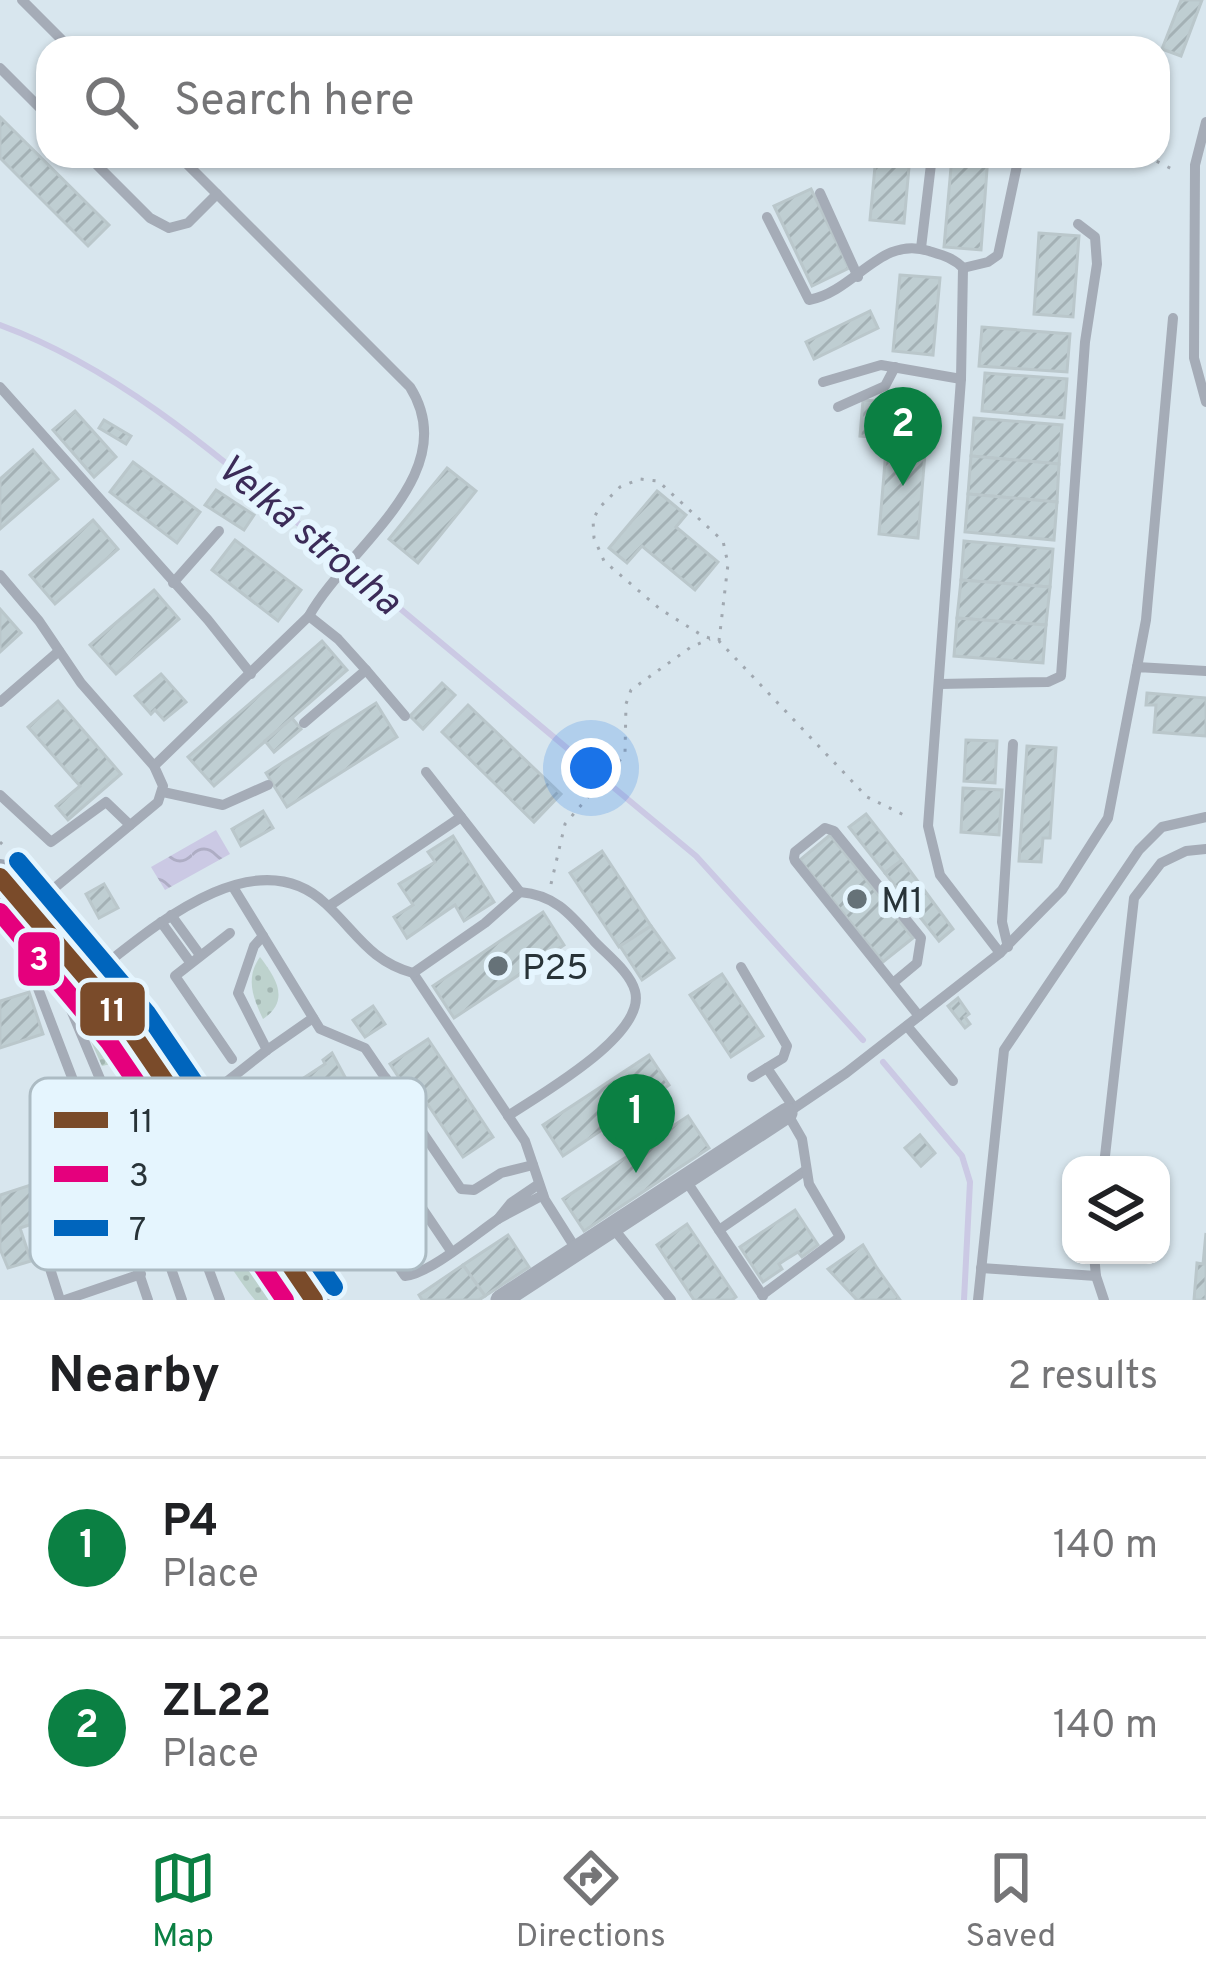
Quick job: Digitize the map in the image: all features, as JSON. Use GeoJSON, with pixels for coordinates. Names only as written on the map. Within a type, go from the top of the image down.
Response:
{"type":"FeatureCollection","features":[{"type":"Feature","properties":{"kind":"main road"},"geometry":{"type":"LineString","coordinates":[[0,877],[89,978],[164,1078]]}},
{"type":"Feature","properties":{"kind":"main road"},"geometry":{"type":"LineString","coordinates":[[294,1270],[314,1300]]}},
{"type":"Feature","properties":{"kind":"street"},"geometry":{"type":"LineString","coordinates":[[501,1300],[790,1111]]}},
{"type":"Feature","properties":{"kind":"lane"},"geometry":{"type":"LineString","coordinates":[[22,0],[58,36]]}},
{"type":"Feature","properties":{"kind":"lane"},"geometry":{"type":"LineString","coordinates":[[0,68],[36,104]]}},
{"type":"Feature","properties":{"kind":"lane"},"geometry":{"type":"LineString","coordinates":[[1206,122],[1196,152],[1201,201],[1194,358],[1206,402]]}},
{"type":"Feature","properties":{"kind":"lane"},"geometry":{"type":"LineString","coordinates":[[100,168],[150,218],[169,228],[188,223],[217,194]]}},
{"type":"Feature","properties":{"kind":"lane"},"geometry":{"type":"LineString","coordinates":[[154,766],[309,616],[404,494],[425,446],[415,394],[191,168]]}},
{"type":"Feature","properties":{"kind":"lane"},"geometry":{"type":"LineString","coordinates":[[921,248],[931,168]]}},
{"type":"Feature","properties":{"kind":"lane"},"geometry":{"type":"LineString","coordinates":[[963,268],[998,255],[1016,168]]}},
{"type":"Feature","properties":{"kind":"lane"},"geometry":{"type":"LineString","coordinates":[[820,194],[859,277]]}},
{"type":"Feature","properties":{"kind":"lane"},"geometry":{"type":"LineString","coordinates":[[767,217],[806,298],[817,299],[859,277],[891,250],[921,248],[949,257],[963,268]]}},
{"type":"Feature","properties":{"kind":"lane"},"geometry":{"type":"LineString","coordinates":[[939,684],[1048,682],[1061,676],[1085,342],[1098,254],[1095,237],[1078,224]]}},
{"type":"Feature","properties":{"kind":"lane"},"geometry":{"type":"LineString","coordinates":[[963,268],[961,379],[928,826],[940,875],[1004,950]]}},
{"type":"Feature","properties":{"kind":"lane"},"geometry":{"type":"LineString","coordinates":[[790,1111],[1004,950],[1062,890],[1108,818],[1146,620],[1173,318]]}},
{"type":"Feature","properties":{"kind":"lane"},"geometry":{"type":"LineString","coordinates":[[823,382],[873,366],[961,379]]}},
{"type":"Feature","properties":{"kind":"lane"},"geometry":{"type":"LineString","coordinates":[[838,407],[885,386],[895,367]]}},
{"type":"Feature","properties":{"kind":"lane"},"geometry":{"type":"LineString","coordinates":[[0,387],[250,674]]}},
{"type":"Feature","properties":{"kind":"lane"},"geometry":{"type":"LineString","coordinates":[[173,583],[219,531]]}},
{"type":"Feature","properties":{"kind":"lane"},"geometry":{"type":"LineString","coordinates":[[0,575],[39,620],[80,683],[154,766],[163,792],[158,802],[30,908]]}},
{"type":"Feature","properties":{"kind":"lane"},"geometry":{"type":"LineString","coordinates":[[309,616],[338,639],[405,716]]}},
{"type":"Feature","properties":{"kind":"lane"},"geometry":{"type":"LineString","coordinates":[[0,702],[59,651]]}},
{"type":"Feature","properties":{"kind":"lane"},"geometry":{"type":"LineString","coordinates":[[1137,667],[1206,671]]}},
{"type":"Feature","properties":{"kind":"lane"},"geometry":{"type":"LineString","coordinates":[[304,722],[366,670]]}},
{"type":"Feature","properties":{"kind":"lane"},"geometry":{"type":"LineString","coordinates":[[1004,950],[1013,744]]}},
{"type":"Feature","properties":{"kind":"lane"},"geometry":{"type":"LineString","coordinates":[[426,772],[520,892],[548,897],[564,908],[625,974],[635,992],[634,1008],[603,1051],[508,1116]]}},
{"type":"Feature","properties":{"kind":"lane"},"geometry":{"type":"LineString","coordinates":[[163,792],[223,805],[268,785]]}},
{"type":"Feature","properties":{"kind":"lane"},"geometry":{"type":"LineString","coordinates":[[0,795],[51,842],[106,802],[130,825]]}},
{"type":"Feature","properties":{"kind":"lane"},"geometry":{"type":"LineString","coordinates":[[329,906],[461,817]]}},
{"type":"Feature","properties":{"kind":"lane"},"geometry":{"type":"LineString","coordinates":[[978,1300],[999,1075],[1008,1040],[1138,850],[1162,827],[1206,817]]}},
{"type":"Feature","properties":{"kind":"lane"},"geometry":{"type":"LineString","coordinates":[[893,983],[917,963],[921,938],[834,831],[826,828],[795,852],[794,858],[919,1016]]}},
{"type":"Feature","properties":{"kind":"lane"},"geometry":{"type":"LineString","coordinates":[[1105,1156],[1134,898],[1162,862],[1186,851],[1206,849]]}},
{"type":"Feature","properties":{"kind":"lane"},"geometry":{"type":"LineString","coordinates":[[89,978],[166,918],[233,887],[267,878],[312,893],[382,962],[413,973],[524,1141],[541,1190],[577,1249]]}},
{"type":"Feature","properties":{"kind":"lane"},"geometry":{"type":"LineString","coordinates":[[233,887],[325,1033],[364,1048],[385,1078]]}},
{"type":"Feature","properties":{"kind":"lane"},"geometry":{"type":"LineString","coordinates":[[413,973],[520,892]]}},
{"type":"Feature","properties":{"kind":"lane"},"geometry":{"type":"LineString","coordinates":[[166,918],[195,958]]}},
{"type":"Feature","properties":{"kind":"lane"},"geometry":{"type":"LineString","coordinates":[[230,933],[176,973],[176,979],[232,1058]]}},
{"type":"Feature","properties":{"kind":"lane"},"geometry":{"type":"LineString","coordinates":[[263,936],[254,946],[238,993],[267,1050]]}},
{"type":"Feature","properties":{"kind":"lane"},"geometry":{"type":"LineString","coordinates":[[58,940],[64,993],[100,1078]]}},
{"type":"Feature","properties":{"kind":"lane"},"geometry":{"type":"LineString","coordinates":[[741,968],[786,1041],[785,1055],[752,1077]]}},
{"type":"Feature","properties":{"kind":"lane"},"geometry":{"type":"LineString","coordinates":[[34,978],[72,1078]]}},
{"type":"Feature","properties":{"kind":"lane"},"geometry":{"type":"LineString","coordinates":[[232,1078],[314,1018]]}},
{"type":"Feature","properties":{"kind":"lane"},"geometry":{"type":"LineString","coordinates":[[907,1026],[953,1082]]}},
{"type":"Feature","properties":{"kind":"lane"},"geometry":{"type":"LineString","coordinates":[[746,1300],[762,1295],[840,1237],[812,1190],[802,1139],[767,1068]]}},
{"type":"Feature","properties":{"kind":"lane"},"geometry":{"type":"LineString","coordinates":[[426,1136],[465,1191],[501,1173],[533,1166]]}},
{"type":"Feature","properties":{"kind":"lane"},"geometry":{"type":"LineString","coordinates":[[719,1230],[806,1170]]}},
{"type":"Feature","properties":{"kind":"lane"},"geometry":{"type":"LineString","coordinates":[[686,1179],[762,1295]]}},
{"type":"Feature","properties":{"kind":"lane"},"geometry":{"type":"LineString","coordinates":[[426,1268],[541,1190]]}},
{"type":"Feature","properties":{"kind":"lane"},"geometry":{"type":"LineString","coordinates":[[426,1214],[451,1251]]}},
{"type":"Feature","properties":{"kind":"lane"},"geometry":{"type":"LineString","coordinates":[[611,1227],[671,1300]]}},
{"type":"Feature","properties":{"kind":"lane"},"geometry":{"type":"LineString","coordinates":[[1095,1264],[1104,1300]]}},
{"type":"Feature","properties":{"kind":"lane"},"geometry":{"type":"LineString","coordinates":[[981,1268],[1096,1276]]}},
{"type":"Feature","properties":{"kind":"lane"},"geometry":{"type":"LineString","coordinates":[[51,1270],[63,1300],[141,1274]]}},
{"type":"Feature","properties":{"kind":"lane"},"geometry":{"type":"LineString","coordinates":[[140,1270],[148,1300]]}},
{"type":"Feature","properties":{"kind":"lane"},"geometry":{"type":"LineString","coordinates":[[172,1270],[182,1300]]}},
{"type":"Feature","properties":{"kind":"lane"},"geometry":{"type":"LineString","coordinates":[[209,1270],[220,1300]]}},
{"type":"Feature","properties":{"kind":"path"},"geometry":{"type":"LineString","coordinates":[[1170,168],[1196,181]]}},
{"type":"Feature","properties":{"kind":"path"},"geometry":{"type":"LineString","coordinates":[[719,641],[728,564],[723,541],[658,481],[640,479],[620,488],[593,520],[594,538],[604,561],[660,609],[719,641],[867,797],[928,826]]}},
{"type":"Feature","properties":{"kind":"path"},"geometry":{"type":"LineString","coordinates":[[548,897],[565,824],[625,754],[626,704],[631,690],[710,639]]}},
{"type":"Feature","properties":{"kind":"green space"},"geometry":{"type":"Polygon","coordinates":[[[260,957],[278,990],[276,1005],[263,1019],[252,980],[260,957]]]}},
{"type":"Feature","properties":{"kind":"green space"},"geometry":{"type":"Polygon","coordinates":[[[88,1000],[148,1078],[126,1078],[120,1062],[102,1066],[77,1010],[88,1000]]]}},
{"type":"Feature","properties":{"kind":"green space"},"geometry":{"type":"Polygon","coordinates":[[[233,1270],[253,1270],[269,1300],[255,1300],[233,1270]]]}},
{"type":"Feature","properties":{"kind":"water"},"geometry":{"type":"Polygon","coordinates":[[[216,830],[230,854],[165,890],[151,867],[216,830]]]}},
{"type":"Feature","properties":{"kind":"building"},"geometry":{"type":"Polygon","coordinates":[[[1181,0],[1202,0],[1181,56],[1170,52],[1167,36],[1181,0]]]}},
{"type":"Feature","properties":{"kind":"building"},"geometry":{"type":"Polygon","coordinates":[[[0,117],[36,153],[36,168],[51,168],[109,225],[88,246],[0,158],[0,117]]]}},
{"type":"Feature","properties":{"kind":"building"},"geometry":{"type":"Polygon","coordinates":[[[875,168],[909,168],[904,223],[870,220],[875,168]]]}},
{"type":"Feature","properties":{"kind":"building"},"geometry":{"type":"Polygon","coordinates":[[[951,168],[987,168],[981,250],[944,247],[951,168]]]}},
{"type":"Feature","properties":{"kind":"building"},"geometry":{"type":"Polygon","coordinates":[[[811,189],[849,268],[812,286],[774,206],[811,189]]]}},
{"type":"Feature","properties":{"kind":"building"},"geometry":{"type":"Polygon","coordinates":[[[1039,233],[1079,236],[1073,317],[1034,314],[1039,233]]]}},
{"type":"Feature","properties":{"kind":"building"},"geometry":{"type":"Polygon","coordinates":[[[900,275],[940,278],[933,355],[893,351],[900,275]]]}},
{"type":"Feature","properties":{"kind":"building"},"geometry":{"type":"Polygon","coordinates":[[[870,311],[878,328],[814,359],[806,342],[870,311]]]}},
{"type":"Feature","properties":{"kind":"building"},"geometry":{"type":"Polygon","coordinates":[[[982,327],[1070,334],[1067,372],[979,366],[982,327]]]}},
{"type":"Feature","properties":{"kind":"building"},"geometry":{"type":"Polygon","coordinates":[[[985,373],[1067,379],[1064,418],[982,411],[985,373]]]}},
{"type":"Feature","properties":{"kind":"building"},"geometry":{"type":"Polygon","coordinates":[[[863,400],[929,405],[918,538],[879,534],[887,438],[860,436],[863,400]]]}},
{"type":"Feature","properties":{"kind":"building"},"geometry":{"type":"Polygon","coordinates":[[[75,411],[116,457],[94,477],[53,430],[75,411]]]}},
{"type":"Feature","properties":{"kind":"building"},"geometry":{"type":"Polygon","coordinates":[[[974,418],[1062,425],[1059,464],[971,456],[974,418]]]}},
{"type":"Feature","properties":{"kind":"building"},"geometry":{"type":"Polygon","coordinates":[[[104,420],[131,436],[126,444],[99,428],[104,420]]]}},
{"type":"Feature","properties":{"kind":"building"},"geometry":{"type":"Polygon","coordinates":[[[33,450],[58,479],[0,529],[0,479],[33,450]]]}},
{"type":"Feature","properties":{"kind":"building"},"geometry":{"type":"Polygon","coordinates":[[[971,456],[1059,464],[1057,502],[968,494],[971,456]]]}},
{"type":"Feature","properties":{"kind":"building"},"geometry":{"type":"Polygon","coordinates":[[[133,462],[200,512],[177,543],[110,492],[133,462]]]}},
{"type":"Feature","properties":{"kind":"building"},"geometry":{"type":"Polygon","coordinates":[[[447,468],[476,491],[418,563],[389,539],[447,468]]]}},
{"type":"Feature","properties":{"kind":"building"},"geometry":{"type":"Polygon","coordinates":[[[216,490],[254,515],[244,530],[205,505],[216,490]]]}},
{"type":"Feature","properties":{"kind":"building"},"geometry":{"type":"Polygon","coordinates":[[[657,491],[686,515],[676,527],[718,562],[695,590],[642,546],[627,563],[609,548],[657,491]]]}},
{"type":"Feature","properties":{"kind":"building"},"geometry":{"type":"Polygon","coordinates":[[[968,494],[1057,502],[1054,540],[965,532],[968,494]]]}},
{"type":"Feature","properties":{"kind":"building"},"geometry":{"type":"Polygon","coordinates":[[[93,520],[118,549],[55,604],[30,575],[93,520]]]}},
{"type":"Feature","properties":{"kind":"building"},"geometry":{"type":"Polygon","coordinates":[[[235,540],[301,590],[278,621],[212,570],[235,540]]]}},
{"type":"Feature","properties":{"kind":"building"},"geometry":{"type":"Polygon","coordinates":[[[964,541],[1053,549],[1050,587],[961,580],[964,541]]]}},
{"type":"Feature","properties":{"kind":"building"},"geometry":{"type":"Polygon","coordinates":[[[961,580],[1050,587],[1046,625],[957,618],[961,580]]]}},
{"type":"Feature","properties":{"kind":"building"},"geometry":{"type":"Polygon","coordinates":[[[154,590],[179,619],[116,674],[90,645],[154,590]]]}},
{"type":"Feature","properties":{"kind":"building"},"geometry":{"type":"Polygon","coordinates":[[[0,609],[21,633],[0,652],[0,609]]]}},
{"type":"Feature","properties":{"kind":"building"},"geometry":{"type":"Polygon","coordinates":[[[957,618],[1046,625],[1043,663],[954,656],[957,618]]]}},
{"type":"Feature","properties":{"kind":"building"},"geometry":{"type":"Polygon","coordinates":[[[322,641],[347,670],[214,786],[188,757],[322,641]]]}},
{"type":"Feature","properties":{"kind":"building"},"geometry":{"type":"Polygon","coordinates":[[[161,674],[186,702],[164,720],[155,710],[151,714],[135,696],[161,674]]]}},
{"type":"Feature","properties":{"kind":"building"},"geometry":{"type":"Polygon","coordinates":[[[442,683],[455,695],[423,729],[410,716],[442,683]]]}},
{"type":"Feature","properties":{"kind":"building"},"geometry":{"type":"Polygon","coordinates":[[[1147,693],[1206,698],[1206,736],[1154,732],[1156,705],[1146,705],[1147,693]]]}},
{"type":"Feature","properties":{"kind":"building"},"geometry":{"type":"Polygon","coordinates":[[[58,701],[121,774],[68,820],[56,806],[80,786],[28,727],[58,701]]]}},
{"type":"Feature","properties":{"kind":"building"},"geometry":{"type":"Polygon","coordinates":[[[376,703],[397,737],[287,807],[266,773],[376,703]]]}},
{"type":"Feature","properties":{"kind":"building"},"geometry":{"type":"Polygon","coordinates":[[[468,705],[561,794],[534,822],[442,732],[468,705]]]}},
{"type":"Feature","properties":{"kind":"building"},"geometry":{"type":"Polygon","coordinates":[[[292,718],[301,729],[274,752],[265,741],[292,718]]]}},
{"type":"Feature","properties":{"kind":"building"},"geometry":{"type":"Polygon","coordinates":[[[966,740],[997,741],[995,783],[964,781],[966,740]]]}},
{"type":"Feature","properties":{"kind":"building"},"geometry":{"type":"Polygon","coordinates":[[[1027,746],[1056,748],[1050,838],[1043,838],[1041,862],[1019,861],[1027,746]]]}},
{"type":"Feature","properties":{"kind":"building"},"geometry":{"type":"Polygon","coordinates":[[[963,788],[1002,790],[999,835],[961,832],[963,788]]]}},
{"type":"Feature","properties":{"kind":"building"},"geometry":{"type":"Polygon","coordinates":[[[263,811],[273,828],[241,846],[232,829],[263,811]]]}},
{"type":"Feature","properties":{"kind":"building"},"geometry":{"type":"Polygon","coordinates":[[[866,814],[902,860],[885,873],[849,827],[866,814]]]}},
{"type":"Feature","properties":{"kind":"building","name":"M1"},"geometry":{"type":"Polygon","coordinates":[[[830,835],[913,938],[883,962],[800,860],[830,835]]]}},
{"type":"Feature","properties":{"kind":"building"},"geometry":{"type":"Polygon","coordinates":[[[453,836],[494,902],[464,921],[455,905],[407,938],[394,917],[413,905],[399,884],[435,862],[428,852],[453,836]]]}},
{"type":"Feature","properties":{"kind":"building"},"geometry":{"type":"Polygon","coordinates":[[[602,851],[651,926],[619,947],[570,873],[602,851]]]}},
{"type":"Feature","properties":{"kind":"building"},"geometry":{"type":"Polygon","coordinates":[[[902,860],[953,929],[939,941],[885,873],[902,860]]]}},
{"type":"Feature","properties":{"kind":"building"},"geometry":{"type":"Polygon","coordinates":[[[104,884],[118,908],[99,918],[86,894],[104,884]]]}},
{"type":"Feature","properties":{"kind":"building","name":"P25"},"geometry":{"type":"Polygon","coordinates":[[[543,912],[564,945],[454,1018],[433,986],[543,912]]]}},
{"type":"Feature","properties":{"kind":"building"},"geometry":{"type":"Polygon","coordinates":[[[651,926],[674,958],[642,980],[620,946],[651,926]]]}},
{"type":"Feature","properties":{"kind":"building"},"geometry":{"type":"Polygon","coordinates":[[[722,974],[763,1036],[731,1057],[690,995],[722,974]]]}},
{"type":"Feature","properties":{"kind":"building"},"geometry":{"type":"Polygon","coordinates":[[[29,992],[43,1034],[0,1048],[0,1001],[29,992]]]}},
{"type":"Feature","properties":{"kind":"building"},"geometry":{"type":"Polygon","coordinates":[[[958,998],[969,1014],[965,1017],[970,1024],[965,1028],[948,1006],[958,998]]]}},
{"type":"Feature","properties":{"kind":"building"},"geometry":{"type":"Polygon","coordinates":[[[373,1006],[385,1024],[365,1037],[353,1020],[373,1006]]]}},
{"type":"Feature","properties":{"kind":"building"},"geometry":{"type":"Polygon","coordinates":[[[428,1039],[493,1137],[463,1157],[426,1102],[426,1078],[399,1078],[390,1064],[428,1039]]]}},
{"type":"Feature","properties":{"kind":"building"},"geometry":{"type":"Polygon","coordinates":[[[332,1053],[346,1078],[304,1078],[325,1064],[323,1060],[332,1053]]]}},
{"type":"Feature","properties":{"kind":"building"},"geometry":{"type":"Polygon","coordinates":[[[649,1055],[669,1085],[563,1156],[543,1125],[649,1055]]]}},
{"type":"Feature","properties":{"kind":"building"},"geometry":{"type":"Polygon","coordinates":[[[688,1116],[709,1148],[584,1231],[563,1199],[688,1116]]]}},
{"type":"Feature","properties":{"kind":"building"},"geometry":{"type":"Polygon","coordinates":[[[920,1135],[935,1153],[921,1166],[905,1148],[920,1135]]]}},
{"type":"Feature","properties":{"kind":"building"},"geometry":{"type":"Polygon","coordinates":[[[30,1185],[30,1225],[20,1228],[30,1261],[8,1268],[0,1249],[0,1195],[30,1185]]]}},
{"type":"Feature","properties":{"kind":"building"},"geometry":{"type":"Polygon","coordinates":[[[795,1210],[818,1245],[802,1257],[798,1252],[779,1264],[782,1269],[763,1282],[740,1247],[795,1210]]]}},
{"type":"Feature","properties":{"kind":"building"},"geometry":{"type":"Polygon","coordinates":[[[687,1224],[736,1297],[732,1300],[694,1300],[657,1245],[687,1224]]]}},
{"type":"Feature","properties":{"kind":"building"},"geometry":{"type":"Polygon","coordinates":[[[1206,1233],[1206,1300],[1194,1300],[1197,1263],[1203,1264],[1206,1233]]]}},
{"type":"Feature","properties":{"kind":"building"},"geometry":{"type":"Polygon","coordinates":[[[508,1235],[529,1267],[485,1296],[463,1265],[508,1235]]]}},
{"type":"Feature","properties":{"kind":"building"},"geometry":{"type":"Polygon","coordinates":[[[863,1245],[900,1300],[857,1300],[828,1269],[863,1245]]]}},
{"type":"Feature","properties":{"kind":"building"},"geometry":{"type":"Polygon","coordinates":[[[463,1265],[485,1296],[479,1300],[422,1300],[419,1295],[463,1265]]]}},
{"type":"Feature","properties":{"kind":"waterway","name":"Velká strouha"},"geometry":{"type":"LineString","coordinates":[[0,325],[89,367],[171,421],[598,774]]}},
{"type":"Feature","properties":{"kind":"waterway","name":"Velká strouha"},"geometry":{"type":"LineString","coordinates":[[613,787],[696,856],[863,1040]]}},
{"type":"Feature","properties":{"kind":"waterway","name":"Velká strouha"},"geometry":{"type":"LineString","coordinates":[[883,1062],[962,1156],[970,1182],[964,1300]]}},
{"type":"Feature","properties":{"kind":"transit line","name":"7"},"geometry":{"type":"LineString","coordinates":[[18,861],[147,1013],[191,1078]]}},
{"type":"Feature","properties":{"kind":"transit line","name":"11"},"geometry":{"type":"LineString","coordinates":[[0,877],[128,1027],[163,1078]]}},
{"type":"Feature","properties":{"kind":"transit line","name":"3"},"geometry":{"type":"LineString","coordinates":[[0,912],[134,1078]]}},
{"type":"Feature","properties":{"kind":"transit line","name":"3"},"geometry":{"type":"LineString","coordinates":[[265,1270],[285,1300]]}},
{"type":"Feature","properties":{"kind":"transit line","name":"11"},"geometry":{"type":"LineString","coordinates":[[294,1270],[314,1300]]}},
{"type":"Feature","properties":{"kind":"transit line","name":"7"},"geometry":{"type":"LineString","coordinates":[[322,1270],[334,1287]]}},
{"type":"Feature","properties":{"kind":"place","name":"ZL22"},"geometry":{"type":"Point","coordinates":[903,486]}},
{"type":"Feature","properties":{"kind":"place","name":"M1"},"geometry":{"type":"Point","coordinates":[857,899]}},
{"type":"Feature","properties":{"kind":"place","name":"P25"},"geometry":{"type":"Point","coordinates":[498,966]}},
{"type":"Feature","properties":{"kind":"place","name":"P4"},"geometry":{"type":"Point","coordinates":[636,1173]}}]}
